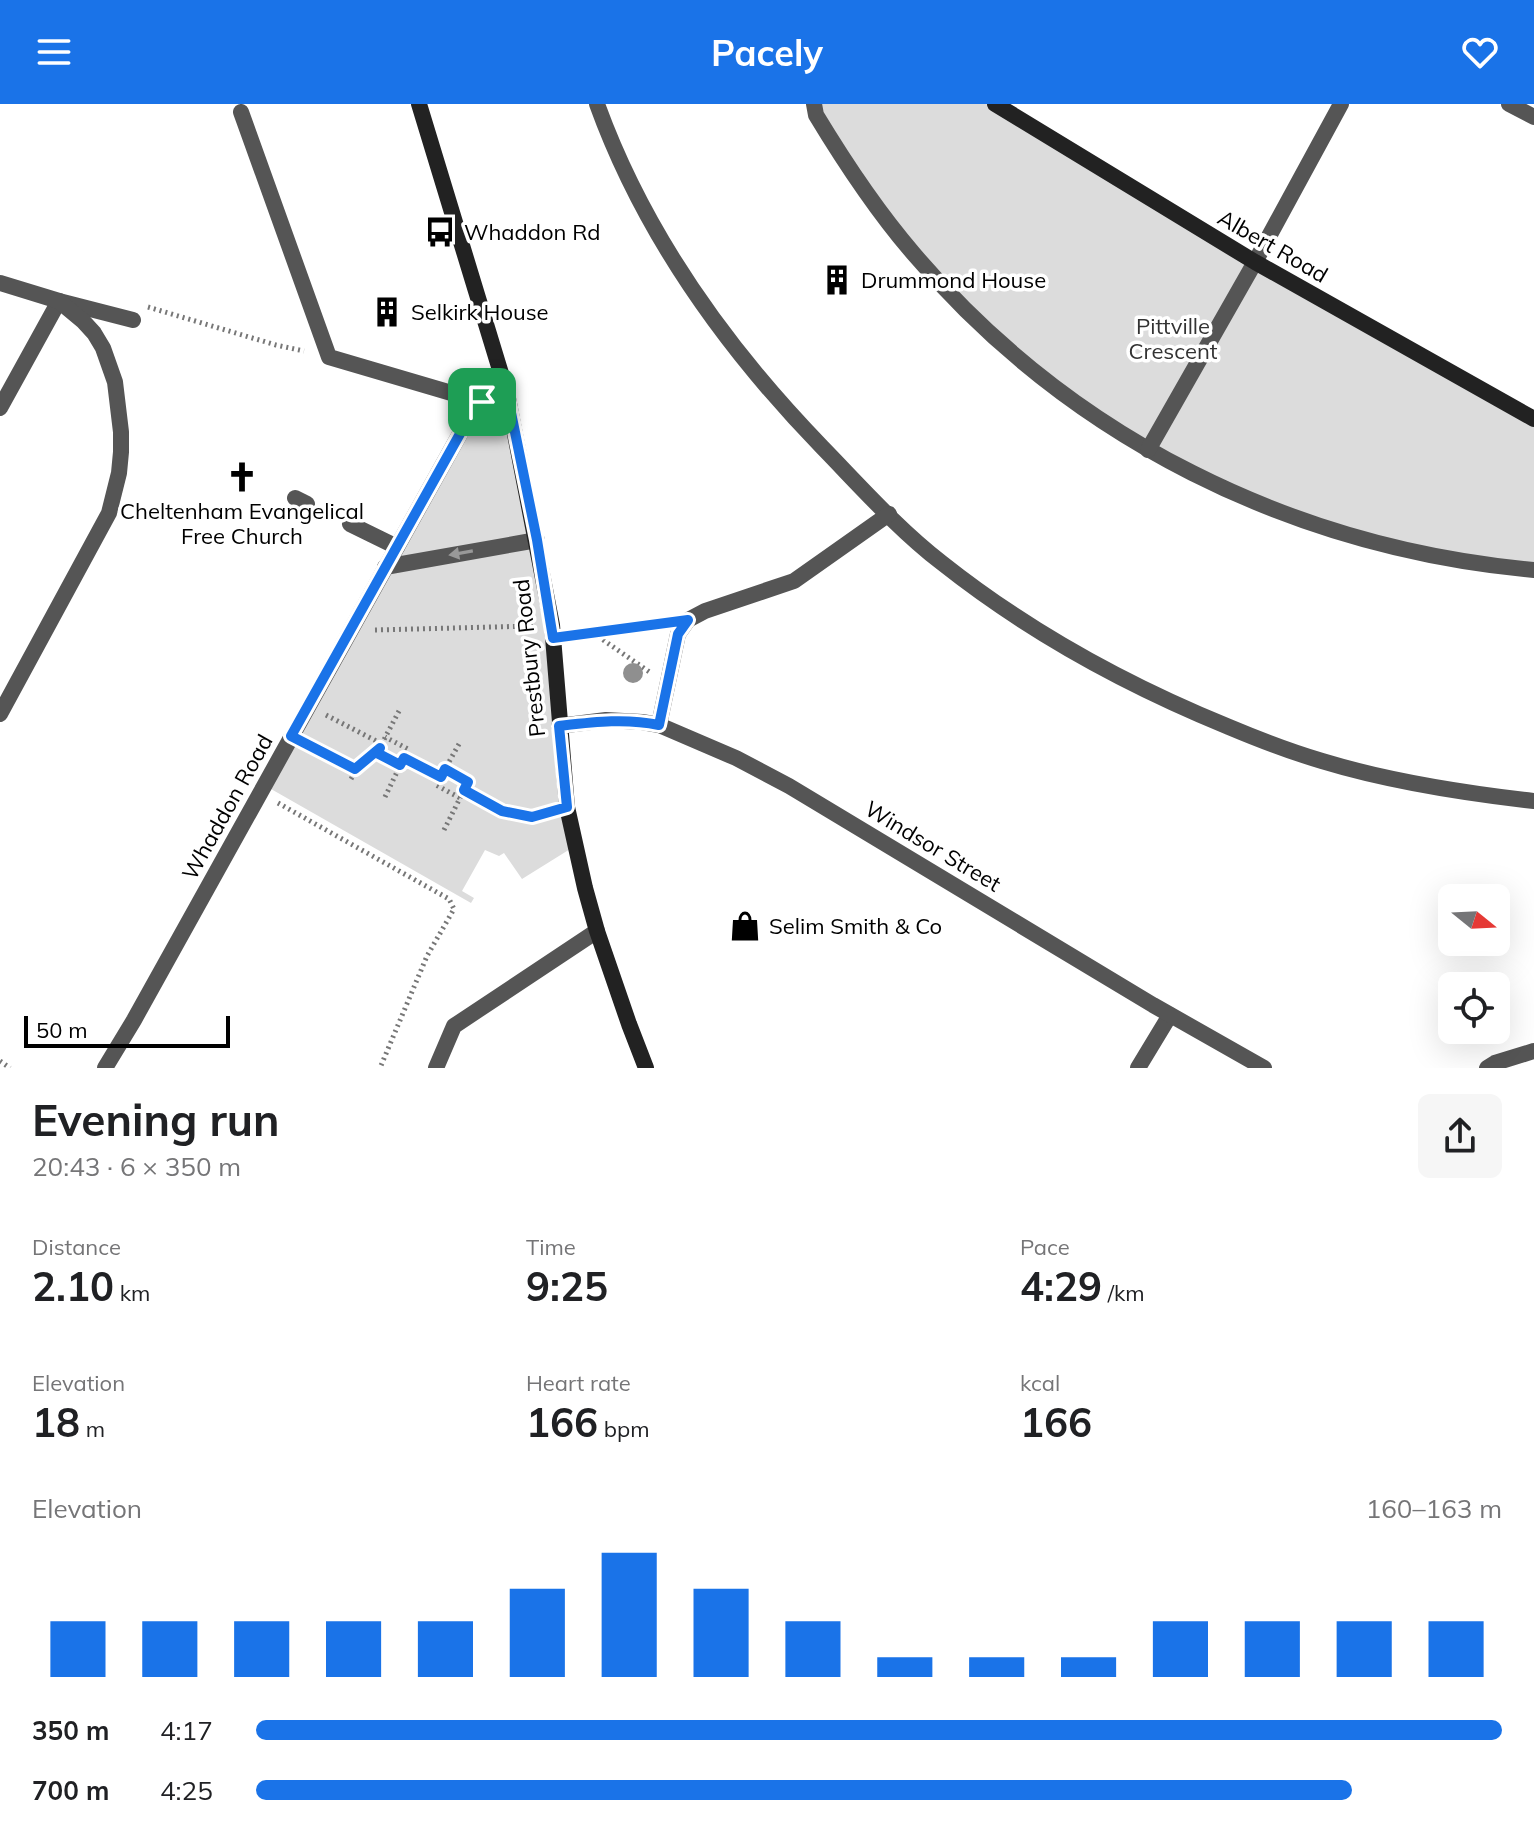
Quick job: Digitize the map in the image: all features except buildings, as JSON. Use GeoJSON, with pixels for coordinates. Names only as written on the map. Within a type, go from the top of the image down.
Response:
{"type":"FeatureCollection","features":[{"type":"Feature","properties":{"kind":"main road","name":"Prestbury Road"},"geometry":{"type":"LineString","coordinates":[[419,104],[507,393],[552,632],[567,807],[597,931],[646,1068]]}},
{"type":"Feature","properties":{"kind":"main road","name":"Albert Road"},"geometry":{"type":"LineString","coordinates":[[995,104],[1255,262],[1534,419]]}},
{"type":"Feature","properties":{"kind":"street"},"geometry":{"type":"LineString","coordinates":[[597,104],[624,168],[685,278],[760,379],[889,514],[939,561],[1001,608],[1121,679],[1183,709],[1249,735],[1321,761],[1411,782],[1534,801]]}},
{"type":"Feature","properties":{"kind":"street"},"geometry":{"type":"LineString","coordinates":[[814,104],[816,115],[859,183],[913,254],[990,334],[1032,370],[1108,425],[1212,484],[1316,526],[1360,540],[1435,557],[1534,570]]}},
{"type":"Feature","properties":{"kind":"street"},"geometry":{"type":"LineString","coordinates":[[1148,450],[1341,104]]}},
{"type":"Feature","properties":{"kind":"street"},"geometry":{"type":"LineString","coordinates":[[1509,104],[1534,117]]}},
{"type":"Feature","properties":{"kind":"street"},"geometry":{"type":"LineString","coordinates":[[241,112],[329,357],[482,402],[507,393]]}},
{"type":"Feature","properties":{"kind":"street"},"geometry":{"type":"LineString","coordinates":[[0,283],[133,320]]}},
{"type":"Feature","properties":{"kind":"street"},"geometry":{"type":"LineString","coordinates":[[0,714],[109,513],[117,483],[121,432],[115,382],[94,333],[59,301]]}},
{"type":"Feature","properties":{"kind":"street"},"geometry":{"type":"LineString","coordinates":[[0,408],[59,301]]}},
{"type":"Feature","properties":{"kind":"street","name":"Whaddon Road"},"geometry":{"type":"LineString","coordinates":[[105,1068],[461,432],[482,402]]}},
{"type":"Feature","properties":{"kind":"street"},"geometry":{"type":"LineString","coordinates":[[659,725],[678,634],[688,620],[705,611],[794,581],[889,514]]}},
{"type":"Feature","properties":{"kind":"street"},"geometry":{"type":"LineString","coordinates":[[350,524],[397,547]]}},
{"type":"Feature","properties":{"kind":"street"},"geometry":{"type":"LineString","coordinates":[[385,567],[537,540]]}},
{"type":"Feature","properties":{"kind":"street","name":"Windsor Street"},"geometry":{"type":"LineString","coordinates":[[559,726],[617,720],[659,725],[736,758],[789,786],[1170,1015],[1264,1068]]}},
{"type":"Feature","properties":{"kind":"street"},"geometry":{"type":"LineString","coordinates":[[436,1068],[454,1026],[597,931]]}},
{"type":"Feature","properties":{"kind":"street"},"geometry":{"type":"LineString","coordinates":[[1138,1068],[1170,1015]]}},
{"type":"Feature","properties":{"kind":"street"},"geometry":{"type":"LineString","coordinates":[[1487,1068],[1534,1051]]}},
{"type":"Feature","properties":{"kind":"path"},"geometry":{"type":"LineString","coordinates":[[133,320],[147,307],[276,345],[329,357]]}},
{"type":"Feature","properties":{"kind":"path"},"geometry":{"type":"LineString","coordinates":[[350,631],[593,633],[688,620]]}},
{"type":"Feature","properties":{"kind":"path"},"geometry":{"type":"LineString","coordinates":[[593,633],[668,684]]}},
{"type":"Feature","properties":{"kind":"path"},"geometry":{"type":"LineString","coordinates":[[308,705],[382,743],[408,749],[385,797]]}},
{"type":"Feature","properties":{"kind":"path"},"geometry":{"type":"LineString","coordinates":[[399,711],[377,753],[400,765]]}},
{"type":"Feature","properties":{"kind":"path"},"geometry":{"type":"LineString","coordinates":[[291,736],[355,769]]}},
{"type":"Feature","properties":{"kind":"path"},"geometry":{"type":"LineString","coordinates":[[351,779],[355,769],[382,743]]}},
{"type":"Feature","properties":{"kind":"path"},"geometry":{"type":"LineString","coordinates":[[459,744],[436,785],[460,798]]}},
{"type":"Feature","properties":{"kind":"path"},"geometry":{"type":"LineString","coordinates":[[404,758],[441,777]]}},
{"type":"Feature","properties":{"kind":"path"},"geometry":{"type":"LineString","coordinates":[[444,830],[468,782],[445,769]]}},
{"type":"Feature","properties":{"kind":"path"},"geometry":{"type":"LineString","coordinates":[[464,790],[502,811],[532,817],[567,807]]}},
{"type":"Feature","properties":{"kind":"path"},"geometry":{"type":"LineString","coordinates":[[259,793],[449,899],[454,909],[427,956],[380,1068]]}},
{"type":"Feature","properties":{"kind":"path"},"geometry":{"type":"LineString","coordinates":[[0,1061],[10,1068]]}},
{"type":"Feature","properties":{"kind":"green space","name":"Pittville Crescent"},"geometry":{"type":"Polygon","coordinates":[[[814,104],[995,104],[1534,419],[1534,570],[1496,567],[1264,507],[1069,398],[913,254],[814,104]]]}},
{"type":"Feature","properties":{"kind":"green space"},"geometry":{"type":"Polygon","coordinates":[[[507,393],[537,540],[575,846],[522,879],[504,853],[499,856],[485,850],[462,891],[474,898],[471,903],[264,785],[482,402],[507,393]]]}},
{"type":"Feature","properties":{"kind":"place","name":"Whaddon Rd"},"geometry":{"type":"Point","coordinates":[440,232]}},
{"type":"Feature","properties":{"kind":"place","name":"Drummond House"},"geometry":{"type":"Point","coordinates":[837,280]}},
{"type":"Feature","properties":{"kind":"place","name":"Selkirk House"},"geometry":{"type":"Point","coordinates":[387,312]}},
{"type":"Feature","properties":{"kind":"place","name":"Cheltenham Evangelical Free Church"},"geometry":{"type":"Point","coordinates":[242,477]}},
{"type":"Feature","properties":{"kind":"place","name":"Selim Smith & Co"},"geometry":{"type":"Point","coordinates":[745,926]}},
{"type":"Feature","properties":{"kind":"route"},"geometry":{"type":"LineString","coordinates":[[507,393],[553,638],[688,620],[678,634],[659,725],[606,720],[559,726],[567,807],[532,817],[502,811],[464,790],[468,782],[445,769],[441,777],[404,758],[400,765],[377,753],[380,748],[355,769],[291,736],[461,432],[482,402],[507,393]]}}]}
